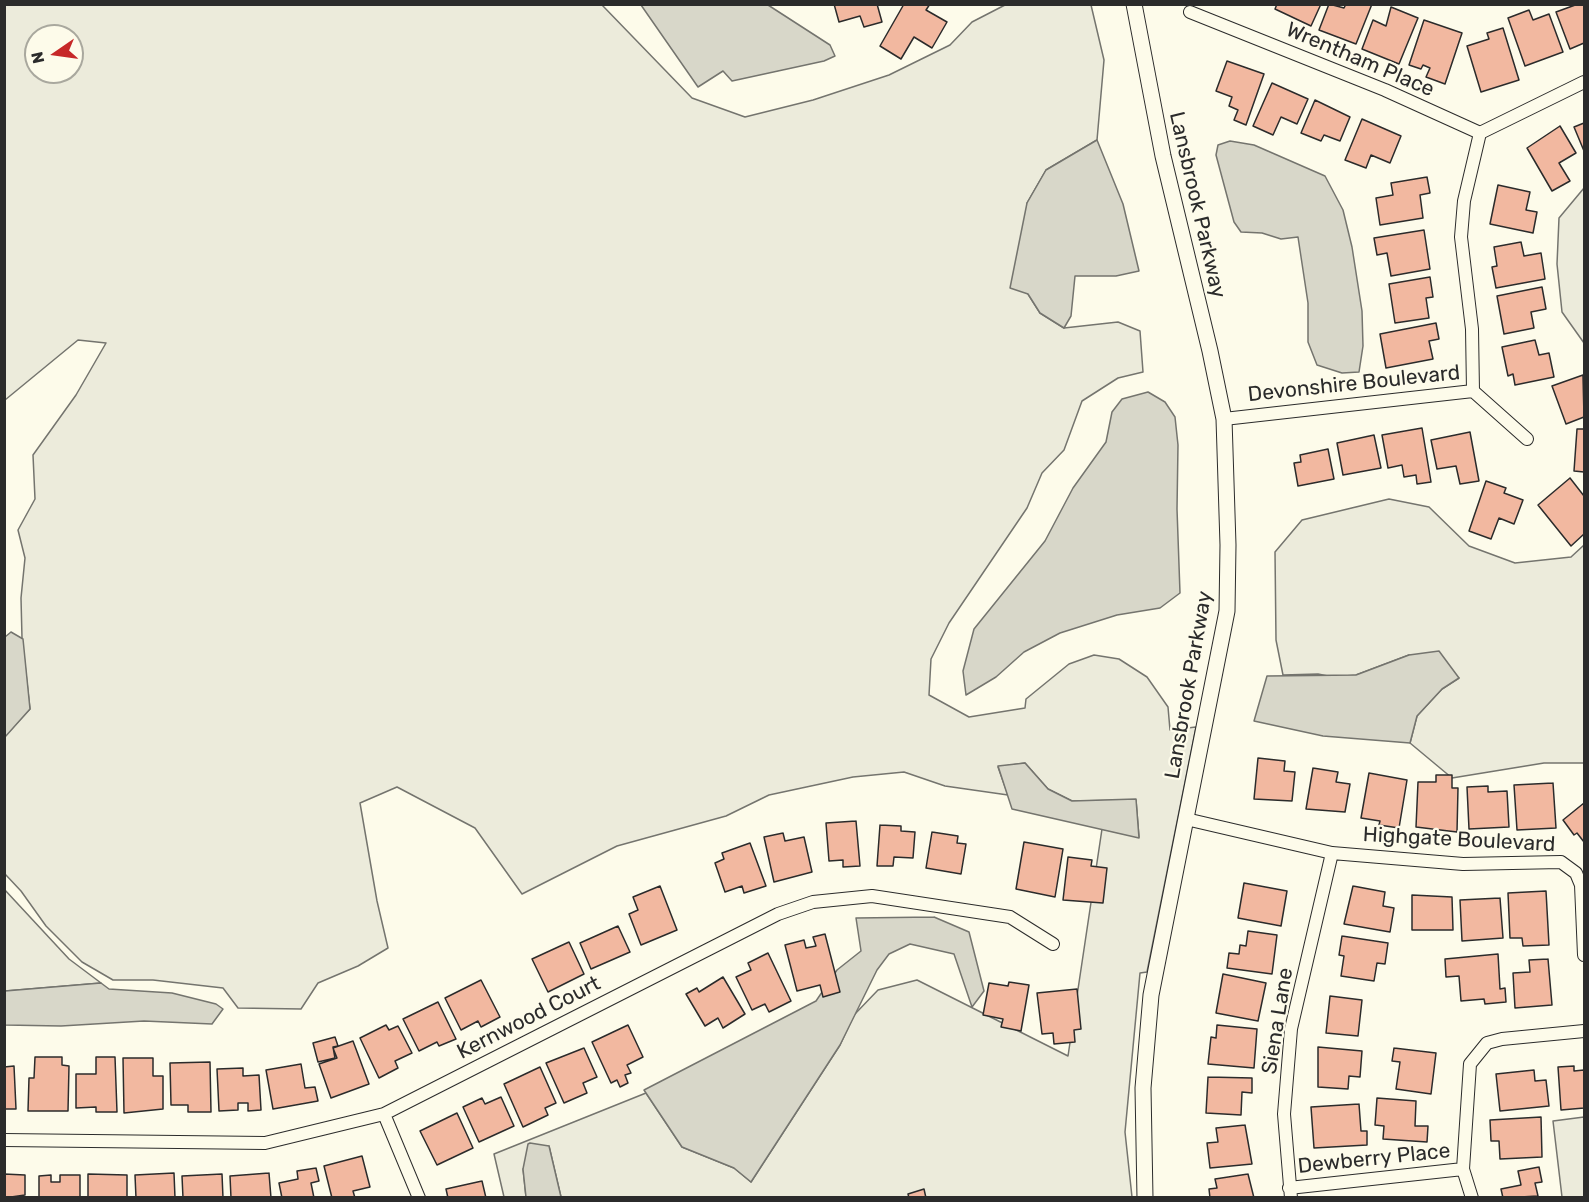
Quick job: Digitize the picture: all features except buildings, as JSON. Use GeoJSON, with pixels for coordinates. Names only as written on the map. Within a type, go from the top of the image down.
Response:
{"type":"FeatureCollection","features":[{"type":"Feature","properties":{"kind":"street","name":"Lansbrook Parkway"},"geometry":{"type":"LineString","coordinates":[[1134,4],[1163,156],[1224,419],[1227,611],[1151,995],[1143,1088],[1145,1197]]}},
{"type":"Feature","properties":{"kind":"street","name":"Wrentham Place"},"geometry":{"type":"LineString","coordinates":[[1190,12],[1385,90],[1480,133]]}},
{"type":"Feature","properties":{"kind":"street"},"geometry":{"type":"LineString","coordinates":[[1480,133],[1584,82]]}},
{"type":"Feature","properties":{"kind":"street","name":"Devonshire Boulevard"},"geometry":{"type":"LineString","coordinates":[[1224,419],[1473,391],[1472,328],[1461,237],[1464,201],[1480,133]]}},
{"type":"Feature","properties":{"kind":"street"},"geometry":{"type":"LineString","coordinates":[[1473,391],[1527,439]]}},
{"type":"Feature","properties":{"kind":"street","name":"Highgate Boulevard"},"geometry":{"type":"LineString","coordinates":[[1186,819],[1332,853],[1454,863],[1561,862],[1576,873],[1581,885],[1584,955]]}},
{"type":"Feature","properties":{"kind":"street","name":"Siena Lane"},"geometry":{"type":"LineString","coordinates":[[1290,1193],[1284,1114],[1292,1029],[1332,853]]}},
{"type":"Feature","properties":{"kind":"street","name":"Kernwood Court"},"geometry":{"type":"LineString","coordinates":[[4,1140],[265,1143],[384,1114],[778,914],[813,902],[872,896],[1010,917],[1053,944]]}},
{"type":"Feature","properties":{"kind":"street"},"geometry":{"type":"LineString","coordinates":[[1472,1197],[1463,1169],[1470,1064],[1487,1042],[1584,1031]]}},
{"type":"Feature","properties":{"kind":"street"},"geometry":{"type":"LineString","coordinates":[[384,1114],[418,1197]]}},
{"type":"Feature","properties":{"kind":"street","name":"Dewberry Place"},"geometry":{"type":"LineString","coordinates":[[1290,1193],[1463,1169]]}},
{"type":"Feature","properties":{"kind":"shaded area"},"geometry":{"type":"Polygon","coordinates":[[[5,5],[602,5],[692,98],[745,117],[813,100],[889,75],[950,45],[972,22],[1005,5],[1091,5],[1104,60],[1097,140],[1046,170],[1027,203],[1028,294],[1040,313],[1064,328],[1118,322],[1140,331],[1143,372],[1118,378],[1082,401],[1064,450],[1042,473],[1027,508],[949,623],[931,659],[929,695],[969,717],[1025,708],[1026,699],[1069,664],[1094,655],[1119,659],[1147,677],[1168,707],[1170,730],[1196,727],[1147,972],[1140,973],[1125,1132],[1132,1197],[561,1197],[549,1146],[523,1169],[526,1197],[504,1197],[494,1154],[646,1093],[682,1147],[734,1168],[751,1182],[840,1045],[854,1015],[878,990],[917,980],[1068,1056],[1102,829],[1139,837],[1136,800],[1072,801],[1048,789],[1025,763],[998,767],[1008,795],[945,786],[904,772],[853,777],[769,795],[726,816],[617,846],[522,894],[475,828],[397,787],[360,803],[377,901],[388,948],[358,966],[318,983],[301,1009],[238,1008],[223,988],[153,980],[113,980],[82,962],[46,926],[21,891],[5,874],[4,737],[30,709],[22,638],[21,598],[25,558],[18,530],[35,499],[33,455],[76,395],[106,343],[78,340],[5,400],[5,5]]]}},
{"type":"Feature","properties":{"kind":"shaded area"},"geometry":{"type":"Polygon","coordinates":[[[641,5],[768,5],[830,45],[835,56],[824,61],[732,81],[723,71],[698,87],[641,5]]]}},
{"type":"Feature","properties":{"kind":"shaded area"},"geometry":{"type":"Polygon","coordinates":[[[1097,140],[1123,204],[1139,271],[1116,276],[1075,276],[1071,316],[1064,328],[1040,313],[1028,294],[1010,288],[1027,203],[1046,170],[1097,140]]]}},
{"type":"Feature","properties":{"kind":"shaded area"},"geometry":{"type":"Polygon","coordinates":[[[1230,141],[1254,145],[1325,176],[1343,210],[1352,247],[1362,311],[1363,346],[1359,372],[1342,373],[1317,365],[1308,342],[1308,303],[1298,237],[1281,239],[1262,233],[1241,232],[1234,222],[1216,155],[1218,145],[1230,141]]]}},
{"type":"Feature","properties":{"kind":"shaded area"},"geometry":{"type":"Polygon","coordinates":[[[1584,188],[1584,343],[1562,312],[1557,264],[1559,218],[1584,188]]]}},
{"type":"Feature","properties":{"kind":"shaded area"},"geometry":{"type":"Polygon","coordinates":[[[1148,392],[1165,402],[1175,417],[1178,445],[1177,509],[1180,593],[1160,608],[1117,615],[1060,633],[1024,652],[996,677],[966,695],[963,671],[974,629],[1045,541],[1073,488],[1106,442],[1112,412],[1122,399],[1148,392]]]}},
{"type":"Feature","properties":{"kind":"shaded area"},"geometry":{"type":"Polygon","coordinates":[[[1389,499],[1429,507],[1469,546],[1515,563],[1571,557],[1584,545],[1584,763],[1544,763],[1452,778],[1410,743],[1417,716],[1442,689],[1459,678],[1409,655],[1356,675],[1333,677],[1318,674],[1283,675],[1276,640],[1275,552],[1302,520],[1389,499]]]}},
{"type":"Feature","properties":{"kind":"shaded area"},"geometry":{"type":"Polygon","coordinates":[[[11,632],[23,639],[30,709],[5,737],[5,637],[11,632]]]}},
{"type":"Feature","properties":{"kind":"shaded area"},"geometry":{"type":"Polygon","coordinates":[[[1439,651],[1459,678],[1442,689],[1417,716],[1410,743],[1323,736],[1254,721],[1267,676],[1356,675],[1409,655],[1439,651]]]}},
{"type":"Feature","properties":{"kind":"shaded area"},"geometry":{"type":"Polygon","coordinates":[[[1025,763],[1048,789],[1072,801],[1136,799],[1139,838],[1012,809],[998,766],[1025,763]]]}},
{"type":"Feature","properties":{"kind":"shaded area"},"geometry":{"type":"Polygon","coordinates":[[[4,889],[69,959],[101,983],[5,991],[4,889]]]}},
{"type":"Feature","properties":{"kind":"shaded area"},"geometry":{"type":"Polygon","coordinates":[[[934,917],[969,932],[984,991],[972,1007],[954,954],[910,944],[889,954],[877,970],[840,1045],[751,1182],[734,1168],[682,1147],[644,1090],[816,1001],[837,970],[861,951],[856,918],[934,917]]]}},
{"type":"Feature","properties":{"kind":"shaded area"},"geometry":{"type":"Polygon","coordinates":[[[101,983],[109,989],[172,993],[216,1004],[223,1009],[212,1024],[144,1021],[61,1026],[5,1025],[5,991],[101,983]]]}},
{"type":"Feature","properties":{"kind":"shaded area"},"geometry":{"type":"Polygon","coordinates":[[[1584,1117],[1584,1197],[1562,1197],[1553,1121],[1584,1117]]]}},
{"type":"Feature","properties":{"kind":"shaded area"},"geometry":{"type":"Polygon","coordinates":[[[530,1143],[549,1146],[561,1197],[526,1197],[523,1169],[530,1143]]]}}]}
